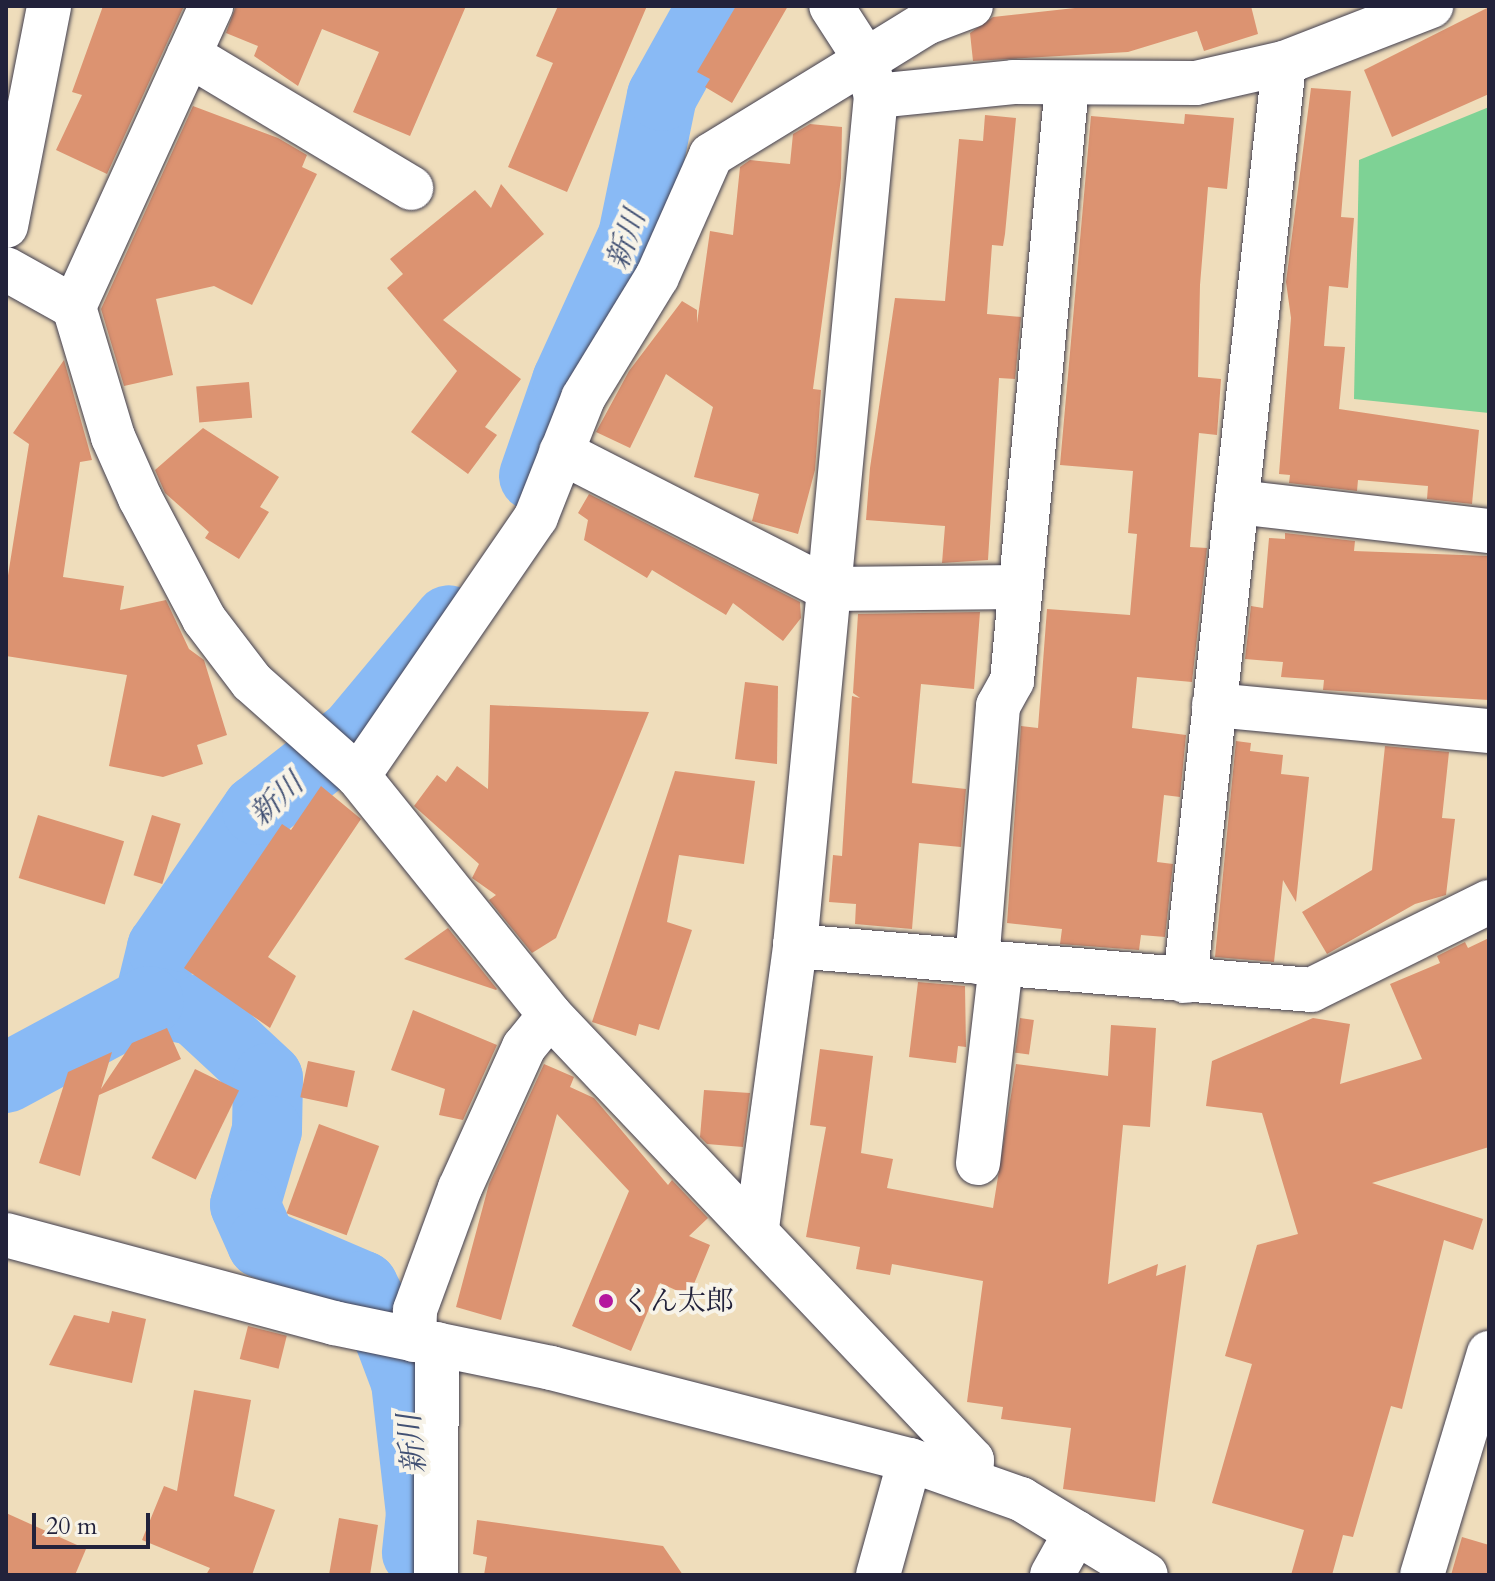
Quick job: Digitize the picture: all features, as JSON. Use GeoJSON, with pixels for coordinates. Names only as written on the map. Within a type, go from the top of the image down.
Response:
{"type":"FeatureCollection","features":[{"type":"Feature","properties":{"kind":"street"},"geometry":{"type":"LineString","coordinates":[[6,226],[13,142],[49,6]]}},
{"type":"Feature","properties":{"kind":"street"},"geometry":{"type":"LineString","coordinates":[[211,6],[74,307],[113,437],[197,607],[252,682],[314,731],[354,771],[550,1015],[757,1228],[972,1460],[971,1481]]}},
{"type":"Feature","properties":{"kind":"street"},"geometry":{"type":"LineString","coordinates":[[757,1228],[795,946],[829,589],[871,78],[831,6]]}},
{"type":"Feature","properties":{"kind":"street"},"geometry":{"type":"LineString","coordinates":[[354,771],[536,517],[583,398],[657,277],[711,155],[871,78],[971,6]]}},
{"type":"Feature","properties":{"kind":"street"},"geometry":{"type":"LineString","coordinates":[[871,78],[1067,85],[1196,83],[1284,63],[1431,6]]}},
{"type":"Feature","properties":{"kind":"street"},"geometry":{"type":"LineString","coordinates":[[189,55],[411,188]]}},
{"type":"Feature","properties":{"kind":"street"},"geometry":{"type":"LineString","coordinates":[[1185,981],[1284,63]]}},
{"type":"Feature","properties":{"kind":"street"},"geometry":{"type":"LineString","coordinates":[[978,1163],[998,706],[1012,681],[1067,85]]}},
{"type":"Feature","properties":{"kind":"street"},"geometry":{"type":"LineString","coordinates":[[6,269],[74,307]]}},
{"type":"Feature","properties":{"kind":"street"},"geometry":{"type":"LineString","coordinates":[[561,452],[829,589],[1020,587]]}},
{"type":"Feature","properties":{"kind":"street"},"geometry":{"type":"LineString","coordinates":[[1237,502],[1489,531]]}},
{"type":"Feature","properties":{"kind":"street"},"geometry":{"type":"LineString","coordinates":[[1214,705],[1489,731]]}},
{"type":"Feature","properties":{"kind":"street"},"geometry":{"type":"LineString","coordinates":[[795,946],[1311,990],[1489,902]]}},
{"type":"Feature","properties":{"kind":"street"},"geometry":{"type":"LineString","coordinates":[[436,1575],[421,1342],[415,1310],[460,1188],[524,1047],[550,1015]]}},
{"type":"Feature","properties":{"kind":"street"},"geometry":{"type":"LineString","coordinates":[[6,1235],[334,1323],[910,1460],[1021,1499],[1146,1575]]}},
{"type":"Feature","properties":{"kind":"street"},"geometry":{"type":"LineString","coordinates":[[1422,1575],[1489,1353]]}},
{"type":"Feature","properties":{"kind":"street"},"geometry":{"type":"LineString","coordinates":[[878,1575],[910,1460]]}},
{"type":"Feature","properties":{"kind":"street"},"geometry":{"type":"LineString","coordinates":[[1052,1575],[1076,1532]]}},
{"type":"Feature","properties":{"kind":"green space"},"geometry":{"type":"Polygon","coordinates":[[[1489,107],[1489,413],[1354,399],[1359,160],[1489,107]]]}},
{"type":"Feature","properties":{"kind":"building"},"geometry":{"type":"Polygon","coordinates":[[[103,6],[184,6],[107,174],[56,150],[82,95],[72,92],[103,6]]]}},
{"type":"Feature","properties":{"kind":"building"},"geometry":{"type":"Polygon","coordinates":[[[236,6],[466,6],[410,136],[353,112],[379,52],[322,29],[298,86],[254,56],[258,46],[226,33],[236,6]]]}},
{"type":"Feature","properties":{"kind":"building"},"geometry":{"type":"Polygon","coordinates":[[[558,6],[647,6],[567,192],[508,167],[553,63],[536,56],[558,6]]]}},
{"type":"Feature","properties":{"kind":"building"},"geometry":{"type":"Polygon","coordinates":[[[736,6],[788,6],[732,103],[705,87],[710,79],[697,72],[736,6]]]}},
{"type":"Feature","properties":{"kind":"building"},"geometry":{"type":"Polygon","coordinates":[[[1093,6],[1251,6],[1258,34],[1204,51],[1197,31],[1128,52],[973,61],[970,33],[993,17],[1093,6]]]}},
{"type":"Feature","properties":{"kind":"building"},"geometry":{"type":"Polygon","coordinates":[[[1489,7],[1489,94],[1392,137],[1364,70],[1489,7]]]}},
{"type":"Feature","properties":{"kind":"building"},"geometry":{"type":"Polygon","coordinates":[[[1311,88],[1351,91],[1341,217],[1354,218],[1348,288],[1329,286],[1324,346],[1345,347],[1339,409],[1479,430],[1472,504],[1427,499],[1428,486],[1358,480],[1357,491],[1289,483],[1290,475],[1279,474],[1291,318],[1286,282],[1311,88]]]}},
{"type":"Feature","properties":{"kind":"building"},"geometry":{"type":"Polygon","coordinates":[[[193,106],[278,138],[307,155],[302,167],[317,174],[252,305],[214,286],[156,299],[173,375],[124,386],[101,309],[193,106]]]}},
{"type":"Feature","properties":{"kind":"building"},"geometry":{"type":"Polygon","coordinates":[[[1185,114],[1234,118],[1227,189],[1208,187],[1200,285],[1198,377],[1221,379],[1217,435],[1199,433],[1190,547],[1207,548],[1192,682],[1137,677],[1132,728],[1186,735],[1180,797],[1164,795],[1157,862],[1173,864],[1165,937],[1141,935],[1139,950],[1060,944],[1062,929],[1007,923],[1021,726],[1038,728],[1047,609],[1130,615],[1137,534],[1128,533],[1133,471],[1060,465],[1091,116],[1184,124],[1185,114]]]}},
{"type":"Feature","properties":{"kind":"building"},"geometry":{"type":"Polygon","coordinates":[[[985,115],[1016,118],[1005,234],[1003,246],[992,245],[987,314],[1021,317],[1015,379],[999,378],[988,560],[942,563],[945,526],[866,520],[870,468],[895,298],[945,301],[959,139],[983,141],[985,115]]]}},
{"type":"Feature","properties":{"kind":"building"},"geometry":{"type":"Polygon","coordinates":[[[810,124],[842,127],[841,178],[813,389],[821,390],[815,470],[798,534],[752,521],[759,494],[694,477],[713,407],[666,374],[630,448],[596,432],[629,371],[682,301],[697,310],[697,323],[710,231],[733,235],[740,167],[750,160],[790,164],[793,134],[810,124]]]}},
{"type":"Feature","properties":{"kind":"building"},"geometry":{"type":"Polygon","coordinates":[[[501,184],[544,234],[443,320],[521,379],[485,427],[497,435],[468,474],[411,432],[457,371],[387,288],[403,274],[390,259],[475,190],[491,208],[501,184]]]}},
{"type":"Feature","properties":{"kind":"building"},"geometry":{"type":"Polygon","coordinates":[[[64,360],[92,460],[80,462],[63,577],[124,586],[120,610],[166,600],[189,649],[204,660],[227,735],[197,745],[203,764],[163,777],[109,766],[127,675],[6,656],[6,588],[29,444],[13,433],[64,360]]]}},
{"type":"Feature","properties":{"kind":"building"},"geometry":{"type":"Polygon","coordinates":[[[249,382],[252,418],[199,422],[196,387],[249,382]]]}},
{"type":"Feature","properties":{"kind":"building"},"geometry":{"type":"Polygon","coordinates":[[[203,428],[279,477],[260,507],[269,512],[239,559],[205,538],[209,532],[165,493],[155,470],[203,428]]]}},
{"type":"Feature","properties":{"kind":"building"},"geometry":{"type":"Polygon","coordinates":[[[589,494],[800,602],[801,618],[783,641],[733,603],[726,615],[652,570],[647,578],[584,540],[588,520],[578,513],[589,494]]]}},
{"type":"Feature","properties":{"kind":"building"},"geometry":{"type":"Polygon","coordinates":[[[1285,533],[1355,541],[1354,551],[1489,556],[1489,700],[1323,690],[1324,680],[1281,677],[1283,662],[1245,659],[1251,606],[1263,608],[1269,538],[1285,539],[1285,533]]]}},
{"type":"Feature","properties":{"kind":"building"},"geometry":{"type":"Polygon","coordinates":[[[980,612],[974,689],[921,684],[912,783],[966,789],[961,847],[919,843],[912,929],[855,924],[856,904],[829,902],[833,855],[842,856],[852,696],[860,698],[853,693],[858,614],[980,612]]]}},
{"type":"Feature","properties":{"kind":"building"},"geometry":{"type":"Polygon","coordinates":[[[745,682],[778,686],[777,764],[735,759],[745,682]]]}},
{"type":"Feature","properties":{"kind":"building"},"geometry":{"type":"Polygon","coordinates":[[[490,705],[649,712],[556,938],[532,953],[489,900],[496,895],[472,878],[479,864],[414,806],[437,775],[446,782],[457,766],[488,789],[490,705]]]}},
{"type":"Feature","properties":{"kind":"building"},"geometry":{"type":"Polygon","coordinates":[[[1236,741],[1251,743],[1250,751],[1283,755],[1281,774],[1309,777],[1296,902],[1283,880],[1274,962],[1215,957],[1236,741]]]}},
{"type":"Feature","properties":{"kind":"building"},"geometry":{"type":"Polygon","coordinates":[[[1385,746],[1449,752],[1442,818],[1455,819],[1446,895],[1415,904],[1327,954],[1302,912],[1372,870],[1385,746]]]}},
{"type":"Feature","properties":{"kind":"building"},"geometry":{"type":"Polygon","coordinates":[[[675,771],[755,781],[744,864],[679,855],[667,922],[692,930],[659,1030],[639,1024],[636,1036],[592,1022],[675,771]]]}},
{"type":"Feature","properties":{"kind":"building"},"geometry":{"type":"Polygon","coordinates":[[[321,786],[361,819],[268,957],[296,976],[270,1028],[184,968],[282,824],[291,830],[321,786]]]}},
{"type":"Feature","properties":{"kind":"building"},"geometry":{"type":"Polygon","coordinates":[[[38,815],[124,841],[105,904],[19,878],[38,815]]]}},
{"type":"Feature","properties":{"kind":"building"},"geometry":{"type":"Polygon","coordinates":[[[152,815],[181,824],[162,884],[134,875],[152,815]]]}},
{"type":"Feature","properties":{"kind":"building"},"geometry":{"type":"Polygon","coordinates":[[[448,928],[497,989],[496,990],[404,959],[448,928]]]}},
{"type":"Feature","properties":{"kind":"building"},"geometry":{"type":"Polygon","coordinates":[[[1489,938],[1489,1147],[1372,1183],[1483,1219],[1473,1250],[1444,1240],[1402,1409],[1391,1406],[1353,1537],[1343,1535],[1332,1575],[1291,1575],[1304,1530],[1212,1503],[1252,1364],[1225,1356],[1257,1245],[1298,1234],[1262,1113],[1206,1106],[1212,1061],[1313,1018],[1350,1024],[1340,1084],[1422,1059],[1390,984],[1440,963],[1437,956],[1465,942],[1468,948],[1489,938]]]}},
{"type":"Feature","properties":{"kind":"building"},"geometry":{"type":"Polygon","coordinates":[[[918,982],[965,986],[966,1047],[958,1046],[956,1063],[909,1057],[918,982]]]}},
{"type":"Feature","properties":{"kind":"building"},"geometry":{"type":"Polygon","coordinates":[[[413,1010],[497,1045],[463,1120],[439,1115],[445,1089],[391,1070],[413,1010]]]}},
{"type":"Feature","properties":{"kind":"building"},"geometry":{"type":"Polygon","coordinates":[[[1020,1018],[1034,1020],[1029,1055],[1015,1053],[1020,1018]]]}},
{"type":"Feature","properties":{"kind":"building"},"geometry":{"type":"Polygon","coordinates":[[[1111,1025],[1156,1028],[1150,1127],[1123,1125],[1108,1284],[1158,1264],[1156,1276],[1186,1265],[1155,1502],[1063,1489],[1071,1428],[1001,1419],[1003,1407],[967,1402],[983,1281],[892,1264],[890,1275],[856,1269],[860,1247],[806,1237],[826,1127],[810,1125],[820,1049],[873,1056],[861,1153],[893,1159],[887,1188],[993,1208],[1016,1064],[1108,1076],[1111,1025]]]}},
{"type":"Feature","properties":{"kind":"building"},"geometry":{"type":"Polygon","coordinates":[[[167,1028],[181,1059],[99,1095],[80,1176],[39,1163],[68,1072],[112,1052],[101,1089],[132,1043],[167,1028]]]}},
{"type":"Feature","properties":{"kind":"building"},"geometry":{"type":"Polygon","coordinates":[[[308,1061],[355,1071],[347,1107],[300,1097],[308,1061]]]}},
{"type":"Feature","properties":{"kind":"building"},"geometry":{"type":"Polygon","coordinates":[[[544,1064],[574,1077],[570,1087],[594,1098],[668,1185],[672,1180],[708,1218],[689,1236],[710,1245],[689,1296],[660,1283],[631,1351],[572,1326],[629,1191],[557,1114],[501,1320],[456,1307],[489,1184],[544,1064]]]}},
{"type":"Feature","properties":{"kind":"building"},"geometry":{"type":"Polygon","coordinates":[[[195,1069],[239,1090],[196,1179],[152,1158],[195,1069]]]}},
{"type":"Feature","properties":{"kind":"building"},"geometry":{"type":"Polygon","coordinates":[[[704,1090],[750,1093],[743,1147],[707,1144],[700,1137],[704,1090]]]}},
{"type":"Feature","properties":{"kind":"building"},"geometry":{"type":"Polygon","coordinates":[[[319,1124],[379,1146],[347,1235],[287,1213],[319,1124]]]}},
{"type":"Feature","properties":{"kind":"building"},"geometry":{"type":"Polygon","coordinates":[[[112,1311],[146,1319],[132,1383],[49,1365],[74,1315],[109,1323],[112,1311]]]}},
{"type":"Feature","properties":{"kind":"building"},"geometry":{"type":"Polygon","coordinates":[[[248,1326],[287,1336],[279,1369],[240,1359],[248,1326]]]}},
{"type":"Feature","properties":{"kind":"building"},"geometry":{"type":"Polygon","coordinates":[[[194,1390],[251,1400],[234,1496],[275,1510],[252,1575],[206,1575],[210,1568],[142,1540],[164,1486],[177,1491],[194,1390]]]}},
{"type":"Feature","properties":{"kind":"building"},"geometry":{"type":"Polygon","coordinates":[[[6,1513],[86,1549],[75,1575],[6,1575],[6,1513]]]}},
{"type":"Feature","properties":{"kind":"building"},"geometry":{"type":"Polygon","coordinates":[[[339,1518],[378,1525],[370,1575],[329,1575],[339,1518]]]}},
{"type":"Feature","properties":{"kind":"building"},"geometry":{"type":"Polygon","coordinates":[[[477,1520],[663,1546],[683,1575],[484,1575],[487,1557],[473,1554],[477,1520]]]}},
{"type":"Feature","properties":{"kind":"building"},"geometry":{"type":"Polygon","coordinates":[[[1462,1537],[1489,1545],[1489,1575],[1451,1575],[1462,1537]]]}},
{"type":"Feature","properties":{"kind":"waterway","name":"新川"},"geometry":{"type":"LineString","coordinates":[[534,476],[567,381],[633,236],[662,96],[712,6]]}},
{"type":"Feature","properties":{"kind":"waterway","name":"新川"},"geometry":{"type":"LineString","coordinates":[[149,1001],[162,948],[257,810],[354,734],[449,620]]}},
{"type":"Feature","properties":{"kind":"waterway","name":"新川"},"geometry":{"type":"LineString","coordinates":[[149,1001],[196,1011],[268,1078],[267,1130],[245,1205],[262,1243],[363,1286],[389,1337],[406,1382],[421,1514],[417,1553]]}},
{"type":"Feature","properties":{"kind":"waterway"},"geometry":{"type":"LineString","coordinates":[[6,1078],[149,1001]]}},
{"type":"Feature","properties":{"kind":"place","name":"くん太郎"},"geometry":{"type":"Point","coordinates":[606,1301]}}]}
